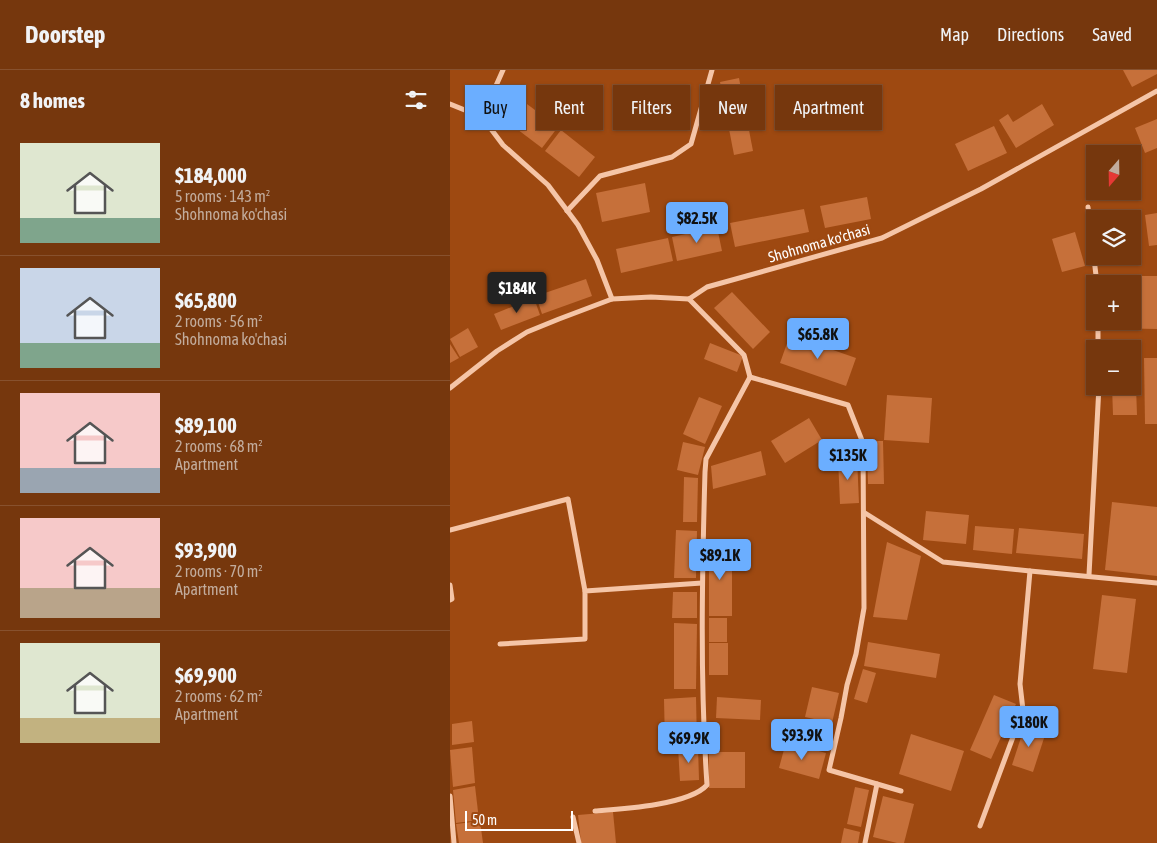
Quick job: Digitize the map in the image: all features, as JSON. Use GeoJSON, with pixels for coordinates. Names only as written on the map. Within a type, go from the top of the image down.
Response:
{"type":"FeatureCollection","features":[{"type":"Feature","properties":{"kind":"street"},"geometry":{"type":"LineString","coordinates":[[496,85],[503,70]]}},
{"type":"Feature","properties":{"kind":"street"},"geometry":{"type":"LineString","coordinates":[[568,211],[600,176],[672,157],[690,144],[712,70]]}},
{"type":"Feature","properties":{"kind":"street","name":"Shohnoma ko'chasi"},"geometry":{"type":"LineString","coordinates":[[688,299],[707,287],[882,238],[981,189],[1157,90]]}},
{"type":"Feature","properties":{"kind":"street"},"geometry":{"type":"LineString","coordinates":[[450,104],[465,110]]}},
{"type":"Feature","properties":{"kind":"street"},"geometry":{"type":"LineString","coordinates":[[492,130],[503,145],[548,186],[578,225],[597,260],[612,299]]}},
{"type":"Feature","properties":{"kind":"street"},"geometry":{"type":"LineString","coordinates":[[1088,207],[1096,275]]}},
{"type":"Feature","properties":{"kind":"street"},"geometry":{"type":"LineString","coordinates":[[450,388],[497,351],[527,332],[612,299],[651,297],[688,299],[744,355],[750,377],[706,459],[702,583],[702,698],[707,785],[700,793],[652,806],[595,811]]}},
{"type":"Feature","properties":{"kind":"street"},"geometry":{"type":"LineString","coordinates":[[750,377],[848,405],[863,443],[864,608],[856,654],[847,685],[829,770],[901,791]]}},
{"type":"Feature","properties":{"kind":"street"},"geometry":{"type":"LineString","coordinates":[[1089,575],[1099,395]]}},
{"type":"Feature","properties":{"kind":"street"},"geometry":{"type":"LineString","coordinates":[[450,530],[568,499],[585,591],[585,638],[500,644]]}},
{"type":"Feature","properties":{"kind":"street"},"geometry":{"type":"LineString","coordinates":[[864,513],[943,562],[1157,583]]}},
{"type":"Feature","properties":{"kind":"street"},"geometry":{"type":"LineString","coordinates":[[980,826],[1023,710],[1020,684],[1030,570]]}},
{"type":"Feature","properties":{"kind":"street"},"geometry":{"type":"LineString","coordinates":[[585,591],[702,583]]}},
{"type":"Feature","properties":{"kind":"street"},"geometry":{"type":"LineString","coordinates":[[450,586],[452,599],[450,600]]}},
{"type":"Feature","properties":{"kind":"street"},"geometry":{"type":"LineString","coordinates":[[864,843],[877,784]]}},
{"type":"Feature","properties":{"kind":"street"},"geometry":{"type":"LineString","coordinates":[[450,796],[454,843]]}},
{"type":"Feature","properties":{"kind":"street"},"geometry":{"type":"LineString","coordinates":[[573,817],[579,843]]}},
{"type":"Feature","properties":{"kind":"building"},"geometry":{"type":"Polygon","coordinates":[[[1123,70],[1157,70],[1157,74],[1132,87],[1123,70]]]}},
{"type":"Feature","properties":{"kind":"building"},"geometry":{"type":"Polygon","coordinates":[[[739,78],[740,85],[721,85],[720,82],[739,78]]]}},
{"type":"Feature","properties":{"kind":"building"},"geometry":{"type":"Polygon","coordinates":[[[526,103],[536,111],[536,130],[556,130],[542,148],[518,130],[526,130],[526,103]]]}},
{"type":"Feature","properties":{"kind":"building"},"geometry":{"type":"Polygon","coordinates":[[[1042,104],[1054,125],[1016,148],[999,120],[1008,114],[1013,122],[1042,104]]]}},
{"type":"Feature","properties":{"kind":"building"},"geometry":{"type":"Polygon","coordinates":[[[1157,119],[1157,148],[1145,153],[1135,128],[1157,119]]]}},
{"type":"Feature","properties":{"kind":"building"},"geometry":{"type":"Polygon","coordinates":[[[994,126],[1007,153],[968,171],[955,144],[994,126]]]}},
{"type":"Feature","properties":{"kind":"building"},"geometry":{"type":"Polygon","coordinates":[[[561,130],[595,157],[579,177],[545,151],[561,130]]]}},
{"type":"Feature","properties":{"kind":"building"},"geometry":{"type":"Polygon","coordinates":[[[729,130],[749,130],[753,151],[734,155],[729,130]]]}},
{"type":"Feature","properties":{"kind":"building"},"geometry":{"type":"Polygon","coordinates":[[[645,183],[650,212],[602,222],[596,193],[645,183]]]}},
{"type":"Feature","properties":{"kind":"building"},"geometry":{"type":"Polygon","coordinates":[[[867,197],[871,219],[825,228],[820,206],[867,197]]]}},
{"type":"Feature","properties":{"kind":"building"},"geometry":{"type":"Polygon","coordinates":[[[804,209],[809,232],[735,247],[730,223],[804,209]]]}},
{"type":"Feature","properties":{"kind":"building"},"geometry":{"type":"Polygon","coordinates":[[[1157,213],[1157,245],[1149,246],[1145,215],[1157,213]]]}},
{"type":"Feature","properties":{"kind":"building"},"geometry":{"type":"Polygon","coordinates":[[[717,227],[722,251],[677,261],[672,237],[717,227]]]}},
{"type":"Feature","properties":{"kind":"building"},"geometry":{"type":"Polygon","coordinates":[[[1075,232],[1085,266],[1062,272],[1052,239],[1075,232]]]}},
{"type":"Feature","properties":{"kind":"building"},"geometry":{"type":"Polygon","coordinates":[[[668,238],[673,261],[621,273],[616,249],[668,238]]]}},
{"type":"Feature","properties":{"kind":"building"},"geometry":{"type":"Polygon","coordinates":[[[1141,276],[1157,276],[1157,329],[1141,329],[1141,276]]]}},
{"type":"Feature","properties":{"kind":"building"},"geometry":{"type":"Polygon","coordinates":[[[586,279],[592,296],[542,314],[536,296],[586,279]]]}},
{"type":"Feature","properties":{"kind":"building"},"geometry":{"type":"Polygon","coordinates":[[[732,292],[770,332],[753,349],[714,308],[732,292]]]}},
{"type":"Feature","properties":{"kind":"building"},"geometry":{"type":"Polygon","coordinates":[[[534,298],[540,315],[501,330],[494,314],[534,298]]]}},
{"type":"Feature","properties":{"kind":"building"},"geometry":{"type":"Polygon","coordinates":[[[468,328],[478,347],[460,357],[450,339],[468,328]]]}},
{"type":"Feature","properties":{"kind":"building"},"geometry":{"type":"Polygon","coordinates":[[[790,335],[856,358],[846,386],[780,363],[790,335]]]}},
{"type":"Feature","properties":{"kind":"building"},"geometry":{"type":"Polygon","coordinates":[[[710,343],[743,356],[737,372],[704,359],[710,343]]]}},
{"type":"Feature","properties":{"kind":"building"},"geometry":{"type":"Polygon","coordinates":[[[450,344],[459,358],[450,363],[450,344]]]}},
{"type":"Feature","properties":{"kind":"building"},"geometry":{"type":"Polygon","coordinates":[[[1144,358],[1157,358],[1157,424],[1145,424],[1144,358]]]}},
{"type":"Feature","properties":{"kind":"building"},"geometry":{"type":"Polygon","coordinates":[[[887,395],[932,398],[929,443],[884,440],[887,395]]]}},
{"type":"Feature","properties":{"kind":"building"},"geometry":{"type":"Polygon","coordinates":[[[1112,395],[1136,395],[1137,415],[1113,415],[1112,395]]]}},
{"type":"Feature","properties":{"kind":"building"},"geometry":{"type":"Polygon","coordinates":[[[699,397],[722,406],[705,444],[683,434],[699,397]]]}},
{"type":"Feature","properties":{"kind":"building"},"geometry":{"type":"Polygon","coordinates":[[[809,418],[822,440],[785,463],[771,441],[809,418]]]}},
{"type":"Feature","properties":{"kind":"building"},"geometry":{"type":"Polygon","coordinates":[[[867,441],[883,441],[884,484],[868,484],[867,441]]]}},
{"type":"Feature","properties":{"kind":"building"},"geometry":{"type":"Polygon","coordinates":[[[683,442],[705,447],[698,475],[677,470],[683,442]]]}},
{"type":"Feature","properties":{"kind":"building"},"geometry":{"type":"Polygon","coordinates":[[[761,451],[766,475],[713,489],[711,466],[761,451]]]}},
{"type":"Feature","properties":{"kind":"building"},"geometry":{"type":"Polygon","coordinates":[[[857,457],[859,503],[840,504],[838,458],[857,457]]]}},
{"type":"Feature","properties":{"kind":"building"},"geometry":{"type":"Polygon","coordinates":[[[684,477],[698,478],[697,522],[683,522],[684,477]]]}},
{"type":"Feature","properties":{"kind":"building"},"geometry":{"type":"Polygon","coordinates":[[[1112,502],[1157,507],[1157,576],[1105,570],[1112,502]]]}},
{"type":"Feature","properties":{"kind":"building"},"geometry":{"type":"Polygon","coordinates":[[[926,511],[969,515],[966,544],[923,540],[926,511]]]}},
{"type":"Feature","properties":{"kind":"building"},"geometry":{"type":"Polygon","coordinates":[[[975,526],[1014,529],[1012,554],[973,550],[975,526]]]}},
{"type":"Feature","properties":{"kind":"building"},"geometry":{"type":"Polygon","coordinates":[[[1019,528],[1084,534],[1082,559],[1016,553],[1019,528]]]}},
{"type":"Feature","properties":{"kind":"building"},"geometry":{"type":"Polygon","coordinates":[[[676,530],[697,531],[696,578],[674,578],[676,530]]]}},
{"type":"Feature","properties":{"kind":"building"},"geometry":{"type":"Polygon","coordinates":[[[887,542],[921,556],[907,620],[873,617],[887,542]]]}},
{"type":"Feature","properties":{"kind":"building"},"geometry":{"type":"Polygon","coordinates":[[[709,546],[732,546],[732,616],[709,616],[709,546]]]}},
{"type":"Feature","properties":{"kind":"building"},"geometry":{"type":"Polygon","coordinates":[[[673,592],[697,592],[697,618],[672,618],[673,592]]]}},
{"type":"Feature","properties":{"kind":"building"},"geometry":{"type":"Polygon","coordinates":[[[1102,595],[1136,599],[1127,673],[1093,669],[1102,595]]]}},
{"type":"Feature","properties":{"kind":"building"},"geometry":{"type":"Polygon","coordinates":[[[709,618],[727,618],[727,642],[709,642],[709,618]]]}},
{"type":"Feature","properties":{"kind":"building"},"geometry":{"type":"Polygon","coordinates":[[[674,623],[697,624],[696,689],[674,689],[674,623]]]}},
{"type":"Feature","properties":{"kind":"building"},"geometry":{"type":"Polygon","coordinates":[[[868,642],[940,654],[936,678],[864,666],[868,642]]]}},
{"type":"Feature","properties":{"kind":"building"},"geometry":{"type":"Polygon","coordinates":[[[709,643],[728,643],[728,675],[709,675],[709,643]]]}},
{"type":"Feature","properties":{"kind":"building"},"geometry":{"type":"Polygon","coordinates":[[[863,669],[876,673],[867,703],[854,699],[863,669]]]}},
{"type":"Feature","properties":{"kind":"building"},"geometry":{"type":"Polygon","coordinates":[[[812,687],[839,693],[832,723],[805,717],[812,687]]]}},
{"type":"Feature","properties":{"kind":"building"},"geometry":{"type":"Polygon","coordinates":[[[994,695],[1016,704],[991,759],[970,750],[994,695]]]}},
{"type":"Feature","properties":{"kind":"building"},"geometry":{"type":"Polygon","coordinates":[[[696,697],[697,744],[665,745],[664,699],[696,697]]]}},
{"type":"Feature","properties":{"kind":"building"},"geometry":{"type":"Polygon","coordinates":[[[717,697],[761,700],[760,720],[716,718],[717,697]]]}},
{"type":"Feature","properties":{"kind":"building"},"geometry":{"type":"Polygon","coordinates":[[[472,721],[474,742],[452,745],[452,724],[472,721]]]}},
{"type":"Feature","properties":{"kind":"building"},"geometry":{"type":"Polygon","coordinates":[[[1025,725],[1046,732],[1033,772],[1012,765],[1025,725]]]}},
{"type":"Feature","properties":{"kind":"building"},"geometry":{"type":"Polygon","coordinates":[[[911,734],[964,751],[951,791],[899,774],[911,734]]]}},
{"type":"Feature","properties":{"kind":"building"},"geometry":{"type":"Polygon","coordinates":[[[786,742],[826,753],[819,779],[779,768],[786,742]]]}},
{"type":"Feature","properties":{"kind":"building"},"geometry":{"type":"Polygon","coordinates":[[[472,747],[475,783],[453,787],[450,750],[472,747]]]}},
{"type":"Feature","properties":{"kind":"building"},"geometry":{"type":"Polygon","coordinates":[[[698,747],[699,780],[680,781],[678,748],[698,747]]]}},
{"type":"Feature","properties":{"kind":"building"},"geometry":{"type":"Polygon","coordinates":[[[709,752],[745,752],[745,788],[709,788],[709,752]]]}},
{"type":"Feature","properties":{"kind":"building"},"geometry":{"type":"Polygon","coordinates":[[[475,786],[479,820],[456,823],[453,790],[475,786]]]}},
{"type":"Feature","properties":{"kind":"building"},"geometry":{"type":"Polygon","coordinates":[[[855,787],[869,790],[861,827],[847,824],[855,787]]]}},
{"type":"Feature","properties":{"kind":"building"},"geometry":{"type":"Polygon","coordinates":[[[883,796],[914,804],[904,843],[873,837],[883,796]]]}},
{"type":"Feature","properties":{"kind":"building"},"geometry":{"type":"Polygon","coordinates":[[[613,812],[616,843],[581,843],[578,815],[613,812]]]}},
{"type":"Feature","properties":{"kind":"building"},"geometry":{"type":"Polygon","coordinates":[[[480,821],[483,843],[459,843],[456,824],[480,821]]]}},
{"type":"Feature","properties":{"kind":"building"},"geometry":{"type":"Polygon","coordinates":[[[844,828],[860,832],[858,843],[841,843],[844,828]]]}}]}
